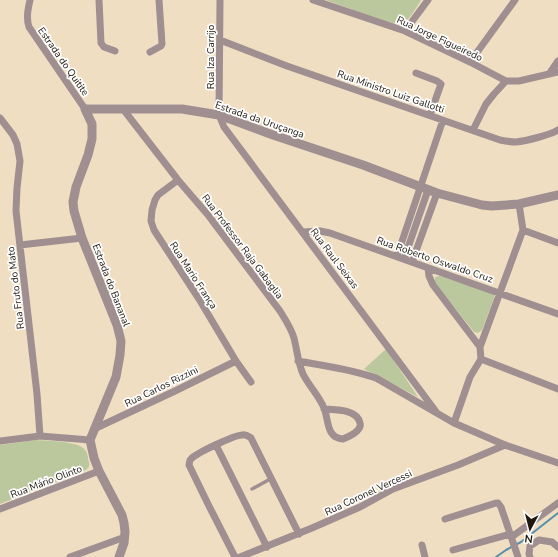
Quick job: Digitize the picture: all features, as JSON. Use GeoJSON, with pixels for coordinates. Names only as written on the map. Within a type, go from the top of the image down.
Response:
{"type":"FeatureCollection","features":[{"type":"Feature","properties":{"kind":"street","name":"Estrada do Quitite"},"geometry":{"type":"LineString","coordinates":[[30,0],[27,15],[29,27],[85,108]]}},
{"type":"Feature","properties":{"kind":"street"},"geometry":{"type":"LineString","coordinates":[[99,0],[101,43],[104,47],[114,51]]}},
{"type":"Feature","properties":{"kind":"street"},"geometry":{"type":"LineString","coordinates":[[150,52],[162,44],[159,0]]}},
{"type":"Feature","properties":{"kind":"street","name":"Rua Iza Carrijo"},"geometry":{"type":"LineString","coordinates":[[219,115],[220,0]]}},
{"type":"Feature","properties":{"kind":"street","name":"Rua Jorge Figueiredo"},"geometry":{"type":"LineString","coordinates":[[313,0],[405,31],[506,81]]}},
{"type":"Feature","properties":{"kind":"street"},"geometry":{"type":"LineString","coordinates":[[405,31],[428,0]]}},
{"type":"Feature","properties":{"kind":"street"},"geometry":{"type":"LineString","coordinates":[[470,62],[515,0]]}},
{"type":"Feature","properties":{"kind":"street","name":"Rua Ministro Luiz Gallotti"},"geometry":{"type":"LineString","coordinates":[[220,40],[287,66],[500,140],[518,142],[550,134],[558,130]]}},
{"type":"Feature","properties":{"kind":"street"},"geometry":{"type":"LineString","coordinates":[[549,74],[558,61]]}},
{"type":"Feature","properties":{"kind":"street"},"geometry":{"type":"LineString","coordinates":[[473,130],[486,104],[506,81],[519,81],[558,72]]}},
{"type":"Feature","properties":{"kind":"street"},"geometry":{"type":"LineString","coordinates":[[416,73],[441,84],[430,115]]}},
{"type":"Feature","properties":{"kind":"street","name":"Estrada da Uruçanga"},"geometry":{"type":"LineString","coordinates":[[85,108],[182,109],[219,115],[363,165],[429,190],[482,205],[492,206],[519,204],[558,195]]}},
{"type":"Feature","properties":{"kind":"street","name":"Estrada do Bananal"},"geometry":{"type":"LineString","coordinates":[[85,108],[92,124],[92,139],[88,155],[76,186],[73,202],[74,211],[82,238],[117,325],[121,341],[116,377],[90,440]]}},
{"type":"Feature","properties":{"kind":"street","name":"Rua Professor Raja Gabaglia"},"geometry":{"type":"LineString","coordinates":[[123,109],[178,180],[208,215],[280,311],[294,337],[298,361],[303,374],[324,408],[326,420],[332,434],[335,437],[343,439],[359,429],[360,421],[354,414],[324,408]]}},
{"type":"Feature","properties":{"kind":"street","name":"Rua Raul Seixas"},"geometry":{"type":"LineString","coordinates":[[219,115],[224,127],[437,413]]}},
{"type":"Feature","properties":{"kind":"street","name":"Rua Fruto do Mato"},"geometry":{"type":"LineString","coordinates":[[0,118],[13,135],[17,144],[20,161],[16,211],[36,386],[40,436]]}},
{"type":"Feature","properties":{"kind":"street"},"geometry":{"type":"LineString","coordinates":[[412,262],[429,190],[443,120]]}},
{"type":"Feature","properties":{"kind":"street","name":"Rua Mario França"},"geometry":{"type":"LineString","coordinates":[[178,180],[158,195],[152,210],[150,221],[154,230],[199,299],[236,361],[251,382]]}},
{"type":"Feature","properties":{"kind":"street"},"geometry":{"type":"LineString","coordinates":[[400,258],[429,190]]}},
{"type":"Feature","properties":{"kind":"street"},"geometry":{"type":"LineString","coordinates":[[454,423],[470,377],[481,359],[480,348],[523,230],[519,204]]}},
{"type":"Feature","properties":{"kind":"street"},"geometry":{"type":"LineString","coordinates":[[523,230],[558,243]]}},
{"type":"Feature","properties":{"kind":"street","name":"Rua Roberto Oswaldo Cruz"},"geometry":{"type":"LineString","coordinates":[[303,232],[320,231],[330,233],[558,314]]}},
{"type":"Feature","properties":{"kind":"street"},"geometry":{"type":"LineString","coordinates":[[20,245],[82,238]]}},
{"type":"Feature","properties":{"kind":"street"},"geometry":{"type":"LineString","coordinates":[[428,268],[429,276],[433,285],[480,348]]}},
{"type":"Feature","properties":{"kind":"street"},"geometry":{"type":"LineString","coordinates":[[481,359],[558,389]]}},
{"type":"Feature","properties":{"kind":"street","name":"Rua Carlos Rizzini"},"geometry":{"type":"LineString","coordinates":[[94,428],[236,361]]}},
{"type":"Feature","properties":{"kind":"street"},"geometry":{"type":"LineString","coordinates":[[298,361],[349,370],[376,378],[454,423],[505,445],[558,463]]}},
{"type":"Feature","properties":{"kind":"street"},"geometry":{"type":"LineString","coordinates":[[235,557],[189,464],[192,458],[241,434],[247,435],[251,438],[299,534]]}},
{"type":"Feature","properties":{"kind":"street"},"geometry":{"type":"LineString","coordinates":[[0,442],[40,436],[90,440],[99,471],[122,515],[125,537],[120,557]]}},
{"type":"Feature","properties":{"kind":"street"},"geometry":{"type":"LineString","coordinates":[[216,445],[267,547]]}},
{"type":"Feature","properties":{"kind":"street","name":"Rua Coronel Vercessi"},"geometry":{"type":"LineString","coordinates":[[240,557],[299,534],[360,507],[393,489],[458,465],[505,445]]}},
{"type":"Feature","properties":{"kind":"street","name":"Rua Mário Olinto"},"geometry":{"type":"LineString","coordinates":[[0,509],[99,471]]}},
{"type":"Feature","properties":{"kind":"street"},"geometry":{"type":"LineString","coordinates":[[445,519],[498,503],[501,507],[518,557]]}},
{"type":"Feature","properties":{"kind":"street"},"geometry":{"type":"LineString","coordinates":[[453,550],[512,539],[558,503]]}},
{"type":"Feature","properties":{"kind":"street"},"geometry":{"type":"LineString","coordinates":[[70,557],[125,537]]}},
{"type":"Feature","properties":{"kind":"street"},"geometry":{"type":"LineString","coordinates":[[530,557],[530,546],[539,540],[552,542],[558,547]]}},
{"type":"Feature","properties":{"kind":"street"},"geometry":{"type":"LineString","coordinates":[[422,545],[425,557]]}},
{"type":"Feature","properties":{"kind":"lane"},"geometry":{"type":"LineString","coordinates":[[252,489],[272,478]]}},
{"type":"Feature","properties":{"kind":"green space"},"geometry":{"type":"Polygon","coordinates":[[[326,0],[421,0],[410,17],[404,23],[396,24],[326,0]]]}},
{"type":"Feature","properties":{"kind":"green space"},"geometry":{"type":"Polygon","coordinates":[[[440,276],[494,294],[494,298],[482,330],[478,333],[474,332],[435,283],[435,277],[440,276]]]}},
{"type":"Feature","properties":{"kind":"green space"},"geometry":{"type":"Polygon","coordinates":[[[386,349],[418,397],[364,369],[386,349]]]}},
{"type":"Feature","properties":{"kind":"green space"},"geometry":{"type":"Polygon","coordinates":[[[36,440],[70,443],[82,447],[87,453],[89,467],[86,470],[0,504],[0,445],[36,440]]]}},
{"type":"Feature","properties":{"kind":"waterway"},"geometry":{"type":"LineString","coordinates":[[496,557],[521,542],[558,513]]}}]}
